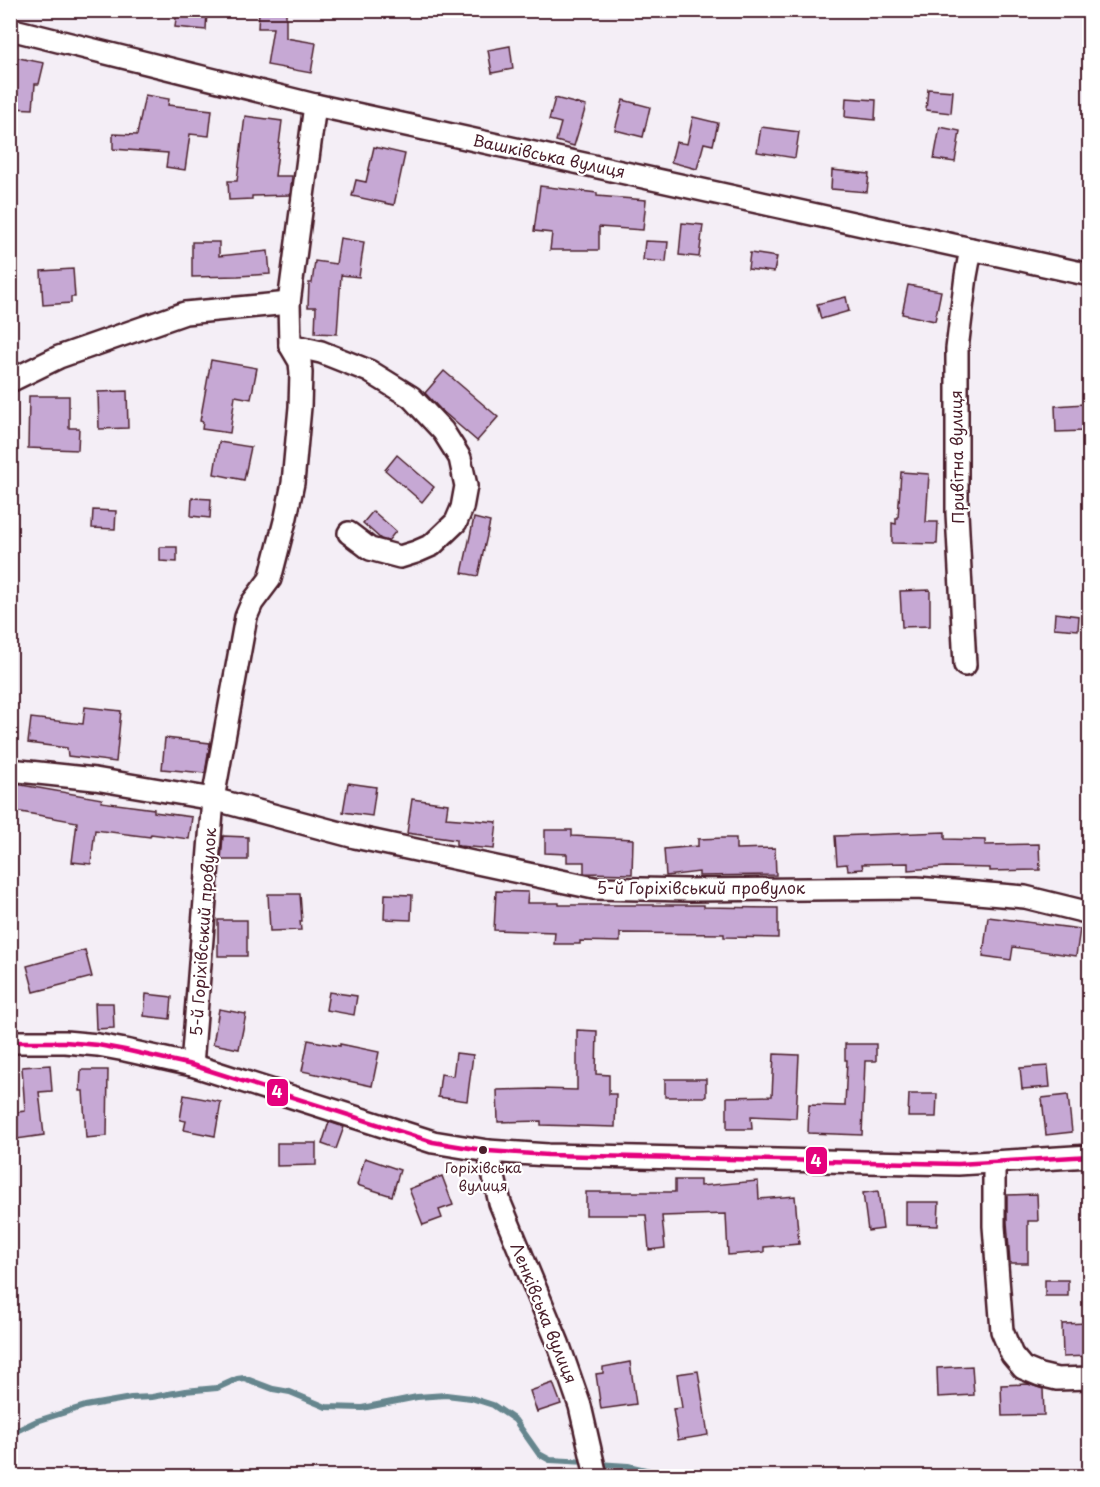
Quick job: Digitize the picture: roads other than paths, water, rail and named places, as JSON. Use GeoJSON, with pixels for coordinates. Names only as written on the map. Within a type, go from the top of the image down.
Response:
{"type":"FeatureCollection","features":[{"type":"Feature","properties":{"kind":"street","name":"Вашківська вулиця"},"geometry":{"type":"LineString","coordinates":[[10,29],[315,105],[1089,275]]}},
{"type":"Feature","properties":{"kind":"street","name":"5-й Горіхівський провулок"},"geometry":{"type":"LineString","coordinates":[[192,1065],[213,799],[246,617],[252,603],[270,579],[293,483],[301,373],[300,362],[290,345],[289,303],[315,105]]}},
{"type":"Feature","properties":{"kind":"street","name":"Привітна вулиця"},"geometry":{"type":"LineString","coordinates":[[965,665],[957,513],[957,348],[971,249]]}},
{"type":"Feature","properties":{"kind":"street"},"geometry":{"type":"LineString","coordinates":[[10,381],[59,357],[184,313],[289,303]]}},
{"type":"Feature","properties":{"kind":"street"},"geometry":{"type":"LineString","coordinates":[[290,345],[321,352],[369,371],[411,397],[443,431],[460,458],[466,486],[462,508],[456,522],[432,545],[400,557],[370,549],[349,533]]}},
{"type":"Feature","properties":{"kind":"street"},"geometry":{"type":"LineString","coordinates":[[10,770],[95,778],[213,799]]}},
{"type":"Feature","properties":{"kind":"street","name":"5-й Горіхівський провулок"},"geometry":{"type":"LineString","coordinates":[[213,799],[355,837],[594,888],[699,890],[917,888],[1025,897],[1089,913]]}},
{"type":"Feature","properties":{"kind":"street"},"geometry":{"type":"LineString","coordinates":[[10,1042],[65,1042],[98,1045],[192,1065],[433,1142],[488,1151],[548,1155],[958,1164],[1089,1156]]}},
{"type":"Feature","properties":{"kind":"street","name":"Ленківська вулиця"},"geometry":{"type":"LineString","coordinates":[[488,1151],[500,1203],[558,1343],[580,1406],[596,1476]]}},
{"type":"Feature","properties":{"kind":"street"},"geometry":{"type":"LineString","coordinates":[[994,1163],[994,1226],[1002,1331],[1012,1355],[1023,1368],[1040,1375],[1057,1379],[1089,1378]]}},
{"type":"Feature","properties":{"kind":"waterway"},"geometry":{"type":"LineString","coordinates":[[10,1434],[37,1421],[85,1406],[217,1388],[244,1378],[273,1389],[290,1392],[326,1407],[362,1408],[417,1397],[446,1395],[471,1398],[493,1405],[515,1420],[539,1454],[550,1460],[587,1462]]}},
{"type":"Feature","properties":{"kind":"waterway"},"geometry":{"type":"LineString","coordinates":[[598,1464],[628,1466],[650,1471]]}},
{"type":"Feature","properties":{"kind":"place","name":"Горіхівська вулиця"},"geometry":{"type":"Point","coordinates":[483,1150]}}]}
